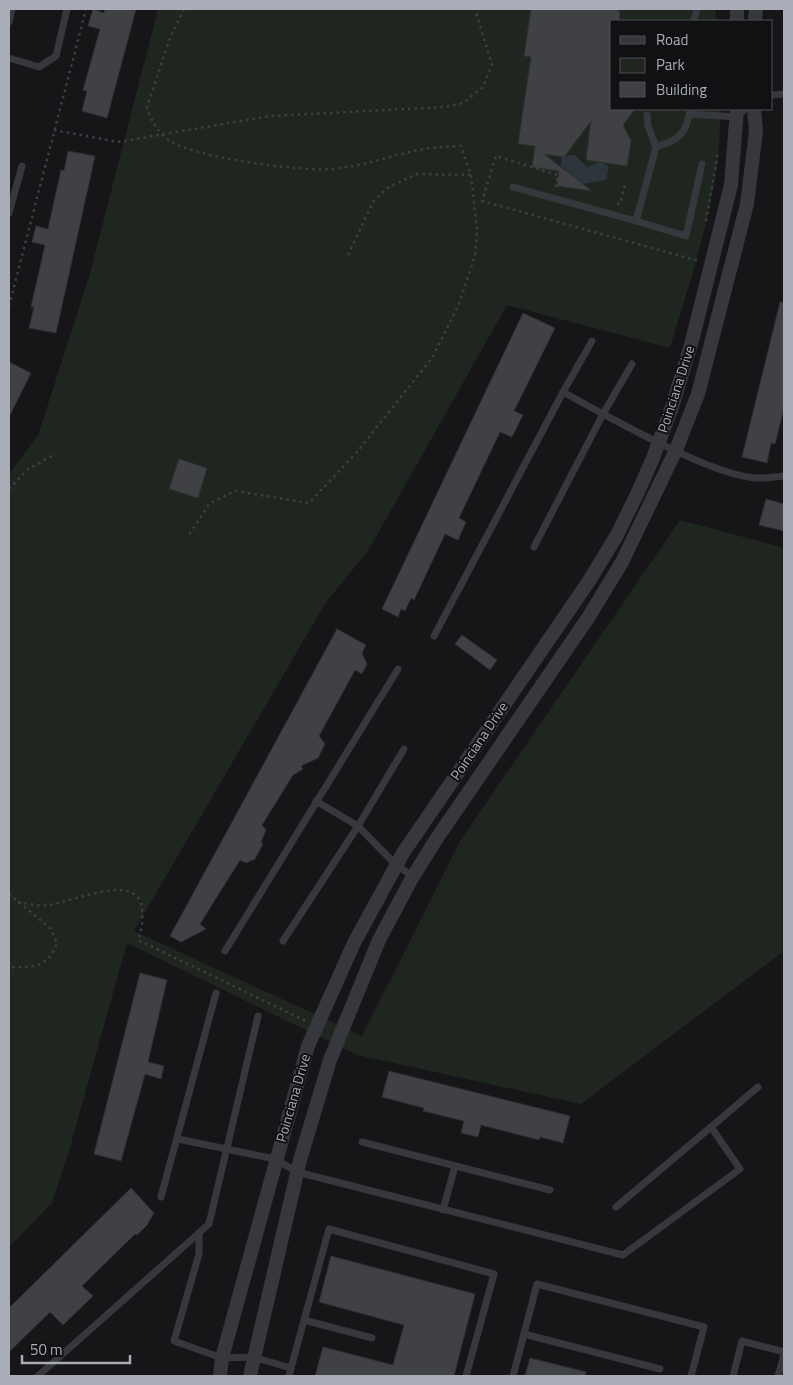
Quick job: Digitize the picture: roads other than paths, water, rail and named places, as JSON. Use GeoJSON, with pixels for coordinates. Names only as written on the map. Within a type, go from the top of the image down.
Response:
{"type":"FeatureCollection","features":[{"type":"Feature","properties":{"kind":"street","name":"Poinciana Drive"},"geometry":{"type":"LineString","coordinates":[[250,1376],[297,1172],[333,1052],[379,940],[413,876],[588,618],[622,562],[676,450],[698,394],[747,204],[756,131],[754,110]]}},
{"type":"Feature","properties":{"kind":"street","name":"Poinciana Drive"},"geometry":{"type":"LineString","coordinates":[[220,1376],[222,1358],[275,1159],[308,1046],[354,942],[396,866],[589,581],[617,535],[658,443],[692,341],[731,185],[739,112]]}},
{"type":"Feature","properties":{"kind":"lane"},"geometry":{"type":"LineString","coordinates":[[9,22],[12,9]]}},
{"type":"Feature","properties":{"kind":"lane"},"geometry":{"type":"LineString","coordinates":[[9,58],[39,67],[56,56],[67,9]]}},
{"type":"Feature","properties":{"kind":"lane"},"geometry":{"type":"LineString","coordinates":[[656,147],[674,142],[688,127],[689,114],[739,112]]}},
{"type":"Feature","properties":{"kind":"lane"},"geometry":{"type":"LineString","coordinates":[[636,221],[656,147],[648,126],[648,115]]}},
{"type":"Feature","properties":{"kind":"lane"},"geometry":{"type":"LineString","coordinates":[[513,187],[686,236],[702,164]]}},
{"type":"Feature","properties":{"kind":"lane"},"geometry":{"type":"LineString","coordinates":[[9,213],[22,166]]}},
{"type":"Feature","properties":{"kind":"lane"},"geometry":{"type":"LineString","coordinates":[[434,636],[592,341]]}},
{"type":"Feature","properties":{"kind":"lane"},"geometry":{"type":"LineString","coordinates":[[534,547],[603,414],[632,364]]}},
{"type":"Feature","properties":{"kind":"lane"},"geometry":{"type":"LineString","coordinates":[[563,392],[658,443],[744,476],[757,478],[784,476]]}},
{"type":"Feature","properties":{"kind":"lane"},"geometry":{"type":"LineString","coordinates":[[225,951],[398,669]]}},
{"type":"Feature","properties":{"kind":"lane"},"geometry":{"type":"LineString","coordinates":[[283,941],[358,826],[404,749]]}},
{"type":"Feature","properties":{"kind":"lane"},"geometry":{"type":"LineString","coordinates":[[316,801],[358,826],[396,866],[413,876]]}},
{"type":"Feature","properties":{"kind":"lane"},"geometry":{"type":"LineString","coordinates":[[161,1197],[216,994]]}},
{"type":"Feature","properties":{"kind":"lane"},"geometry":{"type":"LineString","coordinates":[[38,1376],[209,1224],[225,1149],[258,1016]]}},
{"type":"Feature","properties":{"kind":"lane"},"geometry":{"type":"LineString","coordinates":[[616,1207],[758,1086]]}},
{"type":"Feature","properties":{"kind":"lane"},"geometry":{"type":"LineString","coordinates":[[178,1139],[275,1159],[297,1172],[623,1255],[740,1169],[711,1127]]}},
{"type":"Feature","properties":{"kind":"lane"},"geometry":{"type":"LineString","coordinates":[[362,1142],[550,1190]]}},
{"type":"Feature","properties":{"kind":"lane"},"geometry":{"type":"LineString","coordinates":[[443,1210],[454,1166]]}},
{"type":"Feature","properties":{"kind":"lane"},"geometry":{"type":"LineString","coordinates":[[289,1376],[329,1230],[494,1274],[466,1376]]}},
{"type":"Feature","properties":{"kind":"lane"},"geometry":{"type":"LineString","coordinates":[[199,1233],[199,1254],[174,1341],[222,1358],[253,1358],[291,1368]]}},
{"type":"Feature","properties":{"kind":"lane"},"geometry":{"type":"LineString","coordinates":[[513,1376],[537,1284],[704,1328],[691,1376]]}},
{"type":"Feature","properties":{"kind":"lane"},"geometry":{"type":"LineString","coordinates":[[304,1320],[372,1338]]}},
{"type":"Feature","properties":{"kind":"lane"},"geometry":{"type":"LineString","coordinates":[[524,1334],[660,1370]]}},
{"type":"Feature","properties":{"kind":"lane"},"geometry":{"type":"LineString","coordinates":[[733,1376],[742,1341],[784,1354],[778,1376]]}}]}
